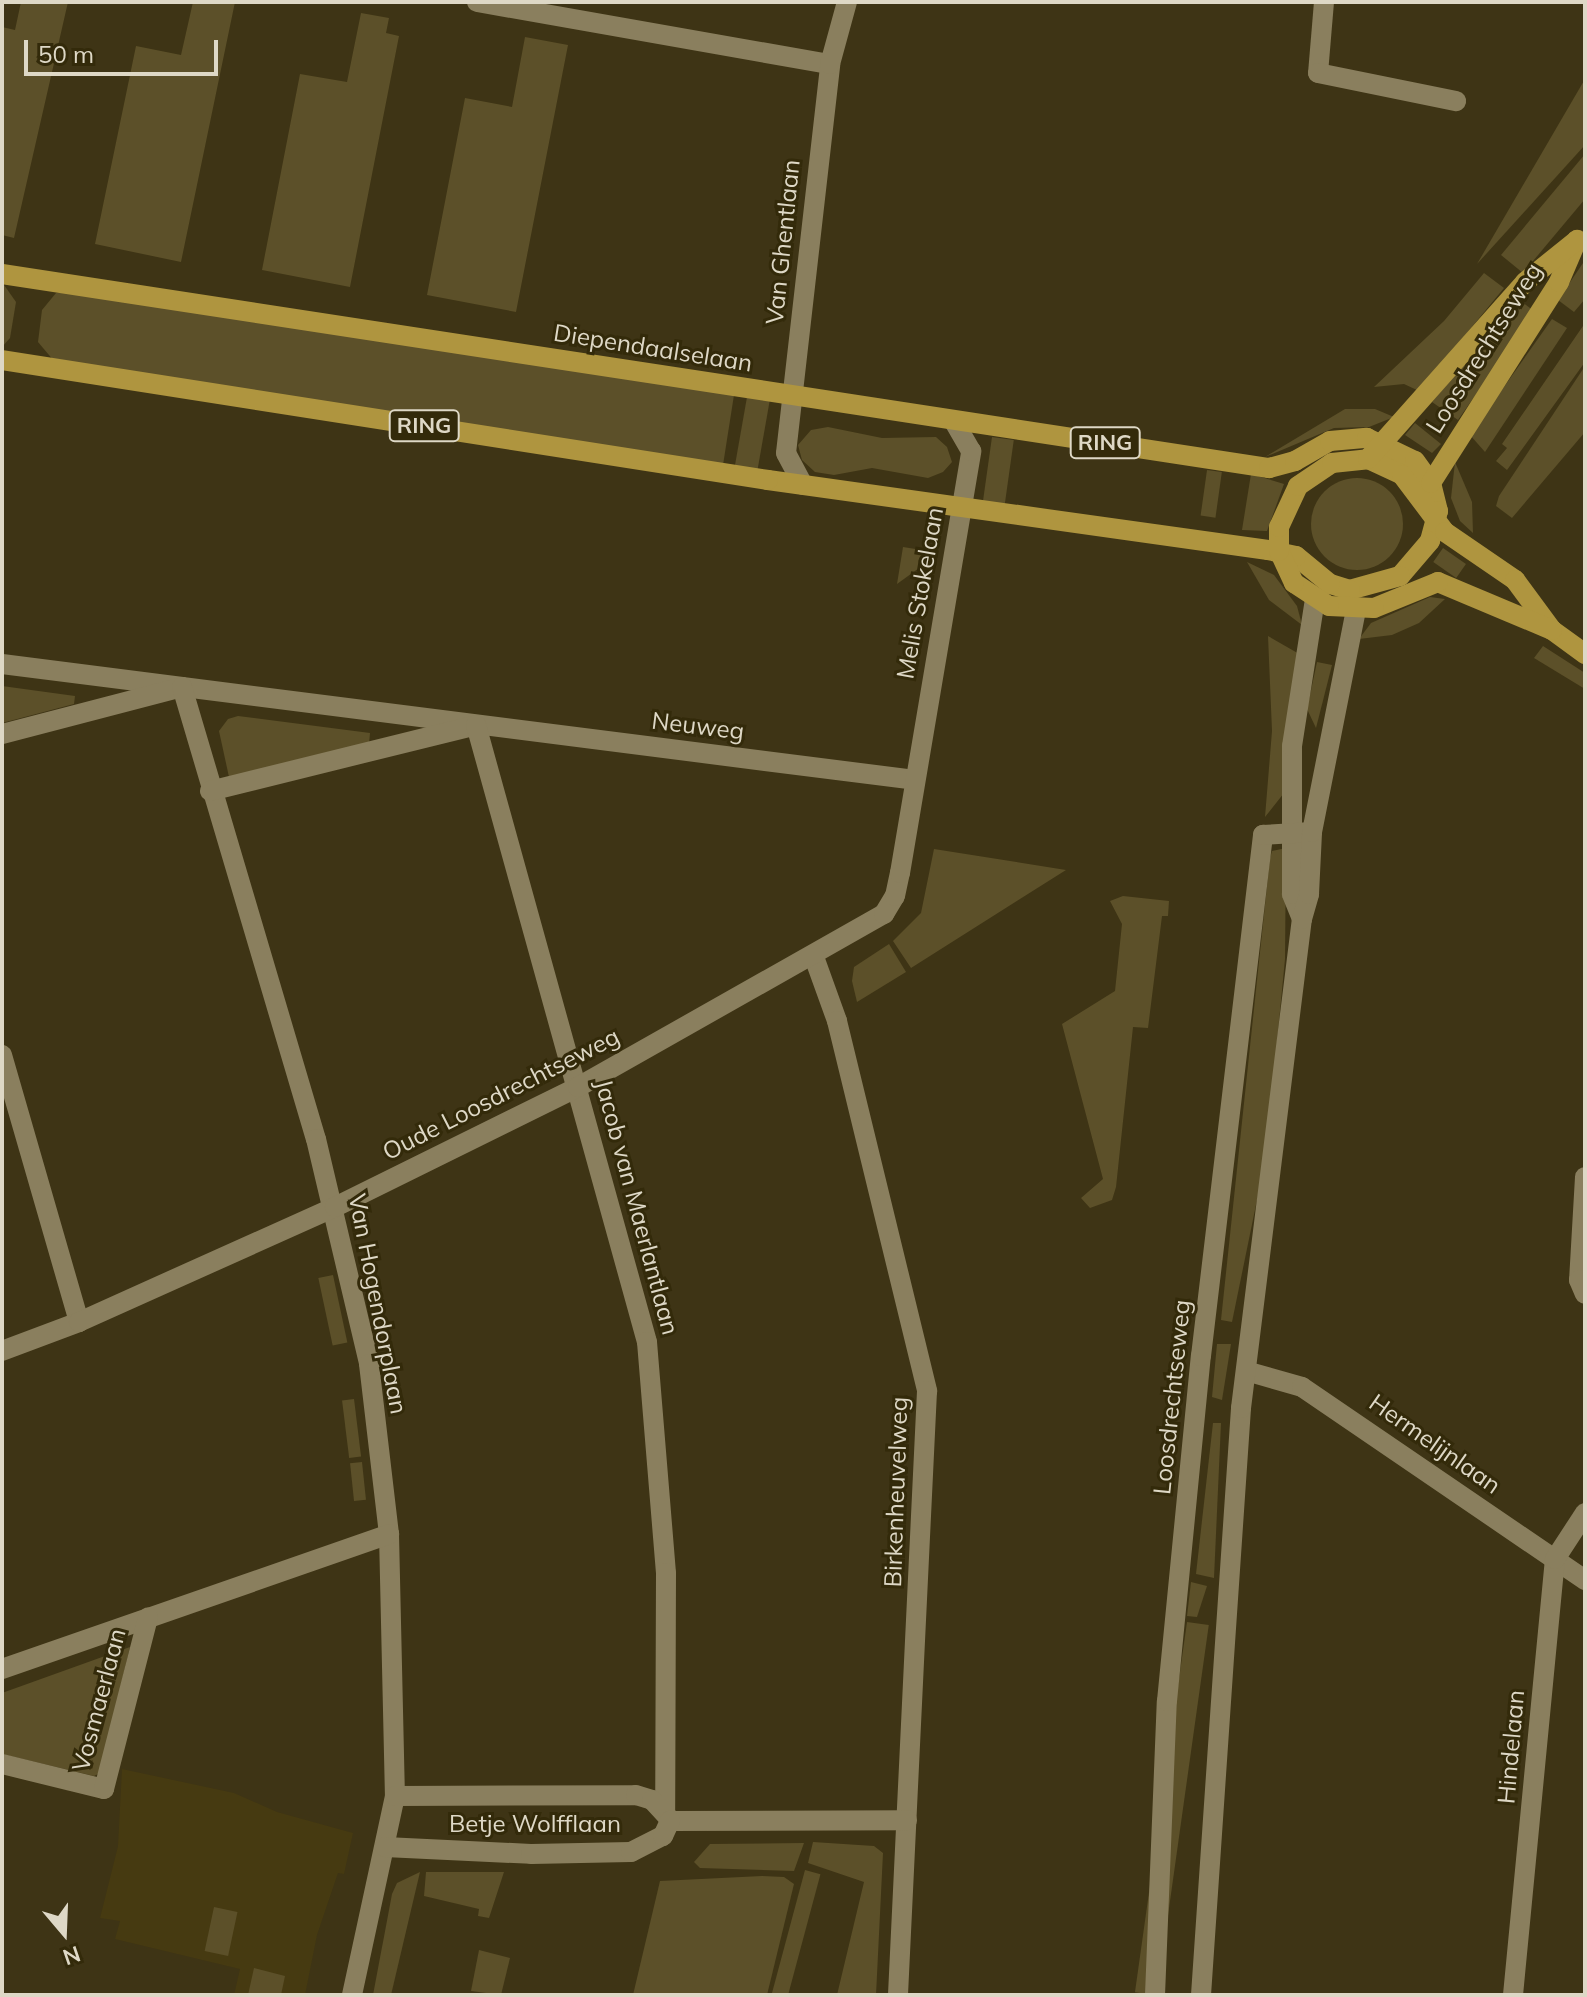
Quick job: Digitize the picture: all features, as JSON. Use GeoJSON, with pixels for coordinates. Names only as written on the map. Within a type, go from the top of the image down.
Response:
{"type":"FeatureCollection","features":[{"type":"Feature","properties":{"kind":"main road","name":"Loosdrechtseweg"},"geometry":{"type":"LineString","coordinates":[[1368,459],[1525,282],[1581,234]]}},
{"type":"Feature","properties":{"kind":"main road","name":"Loosdrechtseweg"},"geometry":{"type":"LineString","coordinates":[[1431,483],[1559,282],[1581,234]]}},
{"type":"Feature","properties":{"kind":"main road","name":"Diependaalselaan"},"geometry":{"type":"LineString","coordinates":[[2,274],[1269,468],[1295,461],[1330,441],[1383,442]]}},
{"type":"Feature","properties":{"kind":"main road","name":"RING"},"geometry":{"type":"LineString","coordinates":[[2,360],[961,509],[1279,551],[1296,556],[1339,588],[1361,589]]}},
{"type":"Feature","properties":{"kind":"main road"},"geometry":{"type":"LineString","coordinates":[[1356,610],[1361,589],[1400,576],[1420,557],[1436,523],[1431,483],[1415,461],[1383,442]]}},
{"type":"Feature","properties":{"kind":"main road"},"geometry":{"type":"LineString","coordinates":[[1552,630],[1515,580],[1436,523],[1402,475],[1368,459],[1332,463],[1298,486],[1283,510],[1279,551],[1294,583],[1315,599],[1356,610],[1426,584],[1449,585],[1552,630],[1585,654]]}},
{"type":"Feature","properties":{"kind":"street"},"geometry":{"type":"LineString","coordinates":[[477,2],[554,9],[830,64]]}},
{"type":"Feature","properties":{"kind":"street","name":"Van Ghentlaan"},"geometry":{"type":"LineString","coordinates":[[803,485],[786,453],[830,64],[847,2]]}},
{"type":"Feature","properties":{"kind":"street"},"geometry":{"type":"LineString","coordinates":[[1324,2],[1318,73],[1456,101]]}},
{"type":"Feature","properties":{"kind":"street","name":"Melis Stokelaan"},"geometry":{"type":"LineString","coordinates":[[915,780],[971,451],[954,421]]}},
{"type":"Feature","properties":{"kind":"street"},"geometry":{"type":"LineString","coordinates":[[1201,1995],[1246,1371],[1302,919],[1309,894],[1292,746],[1315,599]]}},
{"type":"Feature","properties":{"kind":"street"},"geometry":{"type":"LineString","coordinates":[[1302,832],[1356,610]]}},
{"type":"Feature","properties":{"kind":"street","name":"Neuweg"},"geometry":{"type":"LineString","coordinates":[[2,664],[915,780]]}},
{"type":"Feature","properties":{"kind":"street","name":"Neuweg"},"geometry":{"type":"LineString","coordinates":[[2,734],[182,687]]}},
{"type":"Feature","properties":{"kind":"street","name":"Van Hogendorplaan"},"geometry":{"type":"LineString","coordinates":[[182,687],[210,791],[335,1207],[369,1364],[389,1534],[395,1796],[352,1995]]}},
{"type":"Feature","properties":{"kind":"street","name":"Neuweg"},"geometry":{"type":"LineString","coordinates":[[210,791],[476,725]]}},
{"type":"Feature","properties":{"kind":"street","name":"Jacob van Maerlantlaan"},"geometry":{"type":"LineString","coordinates":[[476,725],[647,1342],[666,1573],[668,1816]]}},
{"type":"Feature","properties":{"kind":"street","name":"Oude Loosdrechtseweg"},"geometry":{"type":"LineString","coordinates":[[2,1351],[79,1322],[335,1207],[578,1087],[814,957],[884,914],[895,896],[915,780]]}},
{"type":"Feature","properties":{"kind":"street","name":"Loosdrechtseweg"},"geometry":{"type":"LineString","coordinates":[[1155,1995],[1167,1701],[1201,1356],[1263,835],[1302,832]]}},
{"type":"Feature","properties":{"kind":"street","name":"Birkenheuvelweg"},"geometry":{"type":"LineString","coordinates":[[814,957],[837,1021],[927,1391],[898,1995]]}},
{"type":"Feature","properties":{"kind":"street"},"geometry":{"type":"LineString","coordinates":[[2,1055],[79,1322]]}},
{"type":"Feature","properties":{"kind":"street"},"geometry":{"type":"LineString","coordinates":[[1585,1177],[1579,1280],[1585,1294]]}},
{"type":"Feature","properties":{"kind":"street","name":"Hermelijnlaan"},"geometry":{"type":"LineString","coordinates":[[1246,1371],[1302,1387],[1585,1580]]}},
{"type":"Feature","properties":{"kind":"street","name":"Hindelaan"},"geometry":{"type":"LineString","coordinates":[[1513,1995],[1555,1559],[1585,1513]]}},
{"type":"Feature","properties":{"kind":"street","name":"Vosmaerlaan"},"geometry":{"type":"LineString","coordinates":[[2,1669],[389,1534]]}},
{"type":"Feature","properties":{"kind":"street","name":"Vosmaerlaan"},"geometry":{"type":"LineString","coordinates":[[2,1764],[104,1789],[148,1618]]}},
{"type":"Feature","properties":{"kind":"street","name":"Betje Wolfflaan"},"geometry":{"type":"LineString","coordinates":[[395,1796],[636,1795],[668,1816],[907,1820]]}},
{"type":"Feature","properties":{"kind":"street","name":"Betje Wolfflaan"},"geometry":{"type":"LineString","coordinates":[[385,1847],[531,1854],[631,1852],[663,1836],[668,1816]]}},
{"type":"Feature","properties":{"kind":"shaded area"},"geometry":{"type":"Polygon","coordinates":[[[21,2],[68,2],[14,238],[2,235],[2,27],[15,30],[21,2]]]}},
{"type":"Feature","properties":{"kind":"shaded area"},"geometry":{"type":"Polygon","coordinates":[[[193,2],[235,2],[181,262],[95,244],[136,46],[181,55],[193,2]]]}},
{"type":"Feature","properties":{"kind":"shaded area"},"geometry":{"type":"Polygon","coordinates":[[[361,13],[389,18],[386,33],[399,36],[350,287],[262,270],[300,74],[347,82],[361,13]]]}},
{"type":"Feature","properties":{"kind":"shaded area"},"geometry":{"type":"Polygon","coordinates":[[[525,37],[568,45],[516,312],[427,295],[465,98],[512,107],[525,37]]]}},
{"type":"Feature","properties":{"kind":"shaded area"},"geometry":{"type":"Polygon","coordinates":[[[1585,79],[1585,145],[1477,264],[1585,79]]]}},
{"type":"Feature","properties":{"kind":"shaded area"},"geometry":{"type":"Polygon","coordinates":[[[1585,154],[1585,199],[1523,273],[1501,255],[1585,154]]]}},
{"type":"Feature","properties":{"kind":"shaded area"},"geometry":{"type":"Polygon","coordinates":[[[1585,260],[1585,299],[1574,312],[1558,300],[1585,260]]]}},
{"type":"Feature","properties":{"kind":"shaded area"},"geometry":{"type":"Polygon","coordinates":[[[1484,273],[1504,288],[1419,391],[1404,384],[1374,387],[1444,321],[1484,273]]]}},
{"type":"Feature","properties":{"kind":"shaded area"},"geometry":{"type":"Polygon","coordinates":[[[2,282],[16,302],[10,338],[2,347],[2,282]]]}},
{"type":"Feature","properties":{"kind":"shaded area"},"geometry":{"type":"Polygon","coordinates":[[[67,292],[734,395],[723,465],[54,361],[38,342],[42,310],[56,293],[67,292]]]}},
{"type":"Feature","properties":{"kind":"shaded area"},"geometry":{"type":"Polygon","coordinates":[[[1518,299],[1534,311],[1458,420],[1432,402],[1518,299]]]}},
{"type":"Feature","properties":{"kind":"shaded area"},"geometry":{"type":"Polygon","coordinates":[[[1552,319],[1567,328],[1485,452],[1470,435],[1552,319]]]}},
{"type":"Feature","properties":{"kind":"shaded area"},"geometry":{"type":"Polygon","coordinates":[[[1585,323],[1585,362],[1507,470],[1496,461],[1507,448],[1502,444],[1585,323]]]}},
{"type":"Feature","properties":{"kind":"shaded area"},"geometry":{"type":"Polygon","coordinates":[[[1585,366],[1585,432],[1512,518],[1496,506],[1499,496],[1585,366]]]}},
{"type":"Feature","properties":{"kind":"shaded area"},"geometry":{"type":"Polygon","coordinates":[[[747,397],[770,401],[757,471],[735,467],[747,397]]]}},
{"type":"Feature","properties":{"kind":"shaded area"},"geometry":{"type":"Polygon","coordinates":[[[1345,409],[1375,409],[1394,417],[1369,427],[1334,428],[1265,457],[1345,409]]]}},
{"type":"Feature","properties":{"kind":"shaded area"},"geometry":{"type":"Polygon","coordinates":[[[1415,423],[1441,444],[1432,453],[1405,435],[1415,423]]]}},
{"type":"Feature","properties":{"kind":"shaded area"},"geometry":{"type":"Polygon","coordinates":[[[828,427],[882,438],[936,437],[947,447],[952,462],[943,472],[928,478],[872,468],[834,475],[815,472],[802,460],[798,445],[811,430],[828,427]]]}},
{"type":"Feature","properties":{"kind":"shaded area"},"geometry":{"type":"Polygon","coordinates":[[[992,437],[1014,440],[1004,507],[983,504],[992,437]]]}},
{"type":"Feature","properties":{"kind":"shaded area"},"geometry":{"type":"Polygon","coordinates":[[[1455,462],[1472,502],[1473,533],[1460,521],[1451,498],[1455,462]]]}},
{"type":"Feature","properties":{"kind":"shaded area"},"geometry":{"type":"Polygon","coordinates":[[[1207,470],[1222,472],[1215,518],[1201,516],[1207,470]]]}},
{"type":"Feature","properties":{"kind":"shaded area"},"geometry":{"type":"Polygon","coordinates":[[[1251,474],[1284,484],[1267,531],[1242,530],[1251,474]]]}},
{"type":"Feature","properties":{"kind":"shaded area"},"geometry":{"type":"Polygon","coordinates":[[[1357,478],[1374,482],[1389,492],[1399,507],[1403,524],[1399,541],[1389,556],[1374,566],[1357,570],[1340,566],[1325,556],[1315,541],[1311,524],[1315,507],[1325,492],[1340,482],[1357,478]]]}},
{"type":"Feature","properties":{"kind":"shaded area"},"geometry":{"type":"Polygon","coordinates":[[[903,547],[934,552],[933,558],[897,584],[903,547]]]}},
{"type":"Feature","properties":{"kind":"shaded area"},"geometry":{"type":"Polygon","coordinates":[[[1443,548],[1466,564],[1456,578],[1433,562],[1443,548]]]}},
{"type":"Feature","properties":{"kind":"shaded area"},"geometry":{"type":"Polygon","coordinates":[[[1247,562],[1274,575],[1297,606],[1302,625],[1269,600],[1247,562]]]}},
{"type":"Feature","properties":{"kind":"shaded area"},"geometry":{"type":"Polygon","coordinates":[[[1430,597],[1445,599],[1419,623],[1392,635],[1359,639],[1371,623],[1430,597]]]}},
{"type":"Feature","properties":{"kind":"shaded area"},"geometry":{"type":"Polygon","coordinates":[[[1268,636],[1301,655],[1284,793],[1265,817],[1272,731],[1268,636]]]}},
{"type":"Feature","properties":{"kind":"shaded area"},"geometry":{"type":"Polygon","coordinates":[[[1543,646],[1585,673],[1585,689],[1534,658],[1543,646]]]}},
{"type":"Feature","properties":{"kind":"shaded area"},"geometry":{"type":"Polygon","coordinates":[[[1317,662],[1332,665],[1316,728],[1307,709],[1317,662]]]}},
{"type":"Feature","properties":{"kind":"shaded area"},"geometry":{"type":"Polygon","coordinates":[[[2,686],[75,696],[74,704],[2,723],[2,686]]]}},
{"type":"Feature","properties":{"kind":"shaded area"},"geometry":{"type":"Polygon","coordinates":[[[238,716],[370,733],[369,744],[229,777],[219,731],[228,719],[238,716]]]}},
{"type":"Feature","properties":{"kind":"shaded area"},"geometry":{"type":"Polygon","coordinates":[[[1286,848],[1285,959],[1266,1156],[1232,1322],[1221,1320],[1270,858],[1272,851],[1286,848]]]}},
{"type":"Feature","properties":{"kind":"shaded area"},"geometry":{"type":"Polygon","coordinates":[[[934,849],[1066,870],[911,968],[893,941],[921,913],[934,849]]]}},
{"type":"Feature","properties":{"kind":"shaded area"},"geometry":{"type":"Polygon","coordinates":[[[1123,896],[1169,901],[1168,916],[1162,916],[1148,1028],[1133,1027],[1116,1187],[1112,1200],[1090,1208],[1081,1198],[1103,1179],[1062,1024],[1115,991],[1122,924],[1110,901],[1123,896]]]}},
{"type":"Feature","properties":{"kind":"shaded area"},"geometry":{"type":"Polygon","coordinates":[[[889,944],[906,972],[857,1002],[852,981],[854,967],[889,944]]]}},
{"type":"Feature","properties":{"kind":"shaded area"},"geometry":{"type":"Polygon","coordinates":[[[333,1275],[347,1342],[333,1346],[318,1278],[333,1275]]]}},
{"type":"Feature","properties":{"kind":"shaded area"},"geometry":{"type":"Polygon","coordinates":[[[1217,1344],[1231,1344],[1222,1400],[1212,1397],[1217,1344]]]}},
{"type":"Feature","properties":{"kind":"shaded area"},"geometry":{"type":"Polygon","coordinates":[[[354,1399],[361,1457],[349,1458],[342,1400],[354,1399]]]}},
{"type":"Feature","properties":{"kind":"shaded area"},"geometry":{"type":"Polygon","coordinates":[[[1213,1423],[1221,1423],[1214,1578],[1196,1574],[1213,1423]]]}},
{"type":"Feature","properties":{"kind":"shaded area"},"geometry":{"type":"Polygon","coordinates":[[[362,1462],[366,1500],[354,1501],[350,1463],[362,1462]]]}},
{"type":"Feature","properties":{"kind":"shaded area"},"geometry":{"type":"Polygon","coordinates":[[[1191,1582],[1207,1586],[1197,1617],[1187,1616],[1191,1582]]]}},
{"type":"Feature","properties":{"kind":"shaded area"},"geometry":{"type":"Polygon","coordinates":[[[1187,1622],[1209,1625],[1157,1995],[1135,1992],[1187,1622]]]}},
{"type":"Feature","properties":{"kind":"shaded area"},"geometry":{"type":"Polygon","coordinates":[[[130,1647],[100,1773],[94,1776],[2,1754],[2,1693],[130,1647]]]}},
{"type":"Feature","properties":{"kind":"shaded area"},"geometry":{"type":"Polygon","coordinates":[[[122,1769],[234,1793],[277,1812],[353,1833],[344,1874],[338,1873],[317,1935],[305,1995],[234,1995],[240,1969],[115,1939],[120,1921],[100,1918],[118,1846],[122,1769]]]}},
{"type":"Feature","properties":{"kind":"shaded area"},"geometry":{"type":"Polygon","coordinates":[[[813,1842],[874,1846],[883,1853],[876,1995],[837,1995],[864,1882],[808,1863],[813,1842]]]}},
{"type":"Feature","properties":{"kind":"shaded area"},"geometry":{"type":"Polygon","coordinates":[[[804,1843],[794,1871],[700,1868],[694,1862],[710,1844],[804,1843]]]}},
{"type":"Feature","properties":{"kind":"shaded area"},"geometry":{"type":"Polygon","coordinates":[[[805,1870],[820,1874],[788,1995],[772,1995],[805,1870]]]}},
{"type":"Feature","properties":{"kind":"shaded area"},"geometry":{"type":"Polygon","coordinates":[[[420,1872],[391,1995],[373,1995],[392,1894],[397,1883],[420,1872]]]}},
{"type":"Feature","properties":{"kind":"shaded area"},"geometry":{"type":"Polygon","coordinates":[[[426,1872],[504,1872],[489,1918],[478,1916],[479,1909],[424,1896],[426,1872]]]}},
{"type":"Feature","properties":{"kind":"shaded area"},"geometry":{"type":"Polygon","coordinates":[[[784,1877],[794,1884],[767,1995],[633,1995],[660,1881],[784,1877]]]}},
{"type":"Feature","properties":{"kind":"shaded area"},"geometry":{"type":"Polygon","coordinates":[[[214,1907],[237,1912],[228,1956],[205,1951],[214,1907]]]}},
{"type":"Feature","properties":{"kind":"shaded area"},"geometry":{"type":"Polygon","coordinates":[[[479,1950],[510,1958],[501,1995],[471,1991],[479,1950]]]}},
{"type":"Feature","properties":{"kind":"shaded area"},"geometry":{"type":"Polygon","coordinates":[[[254,1968],[285,1976],[281,1995],[248,1995],[254,1968]]]}}]}
